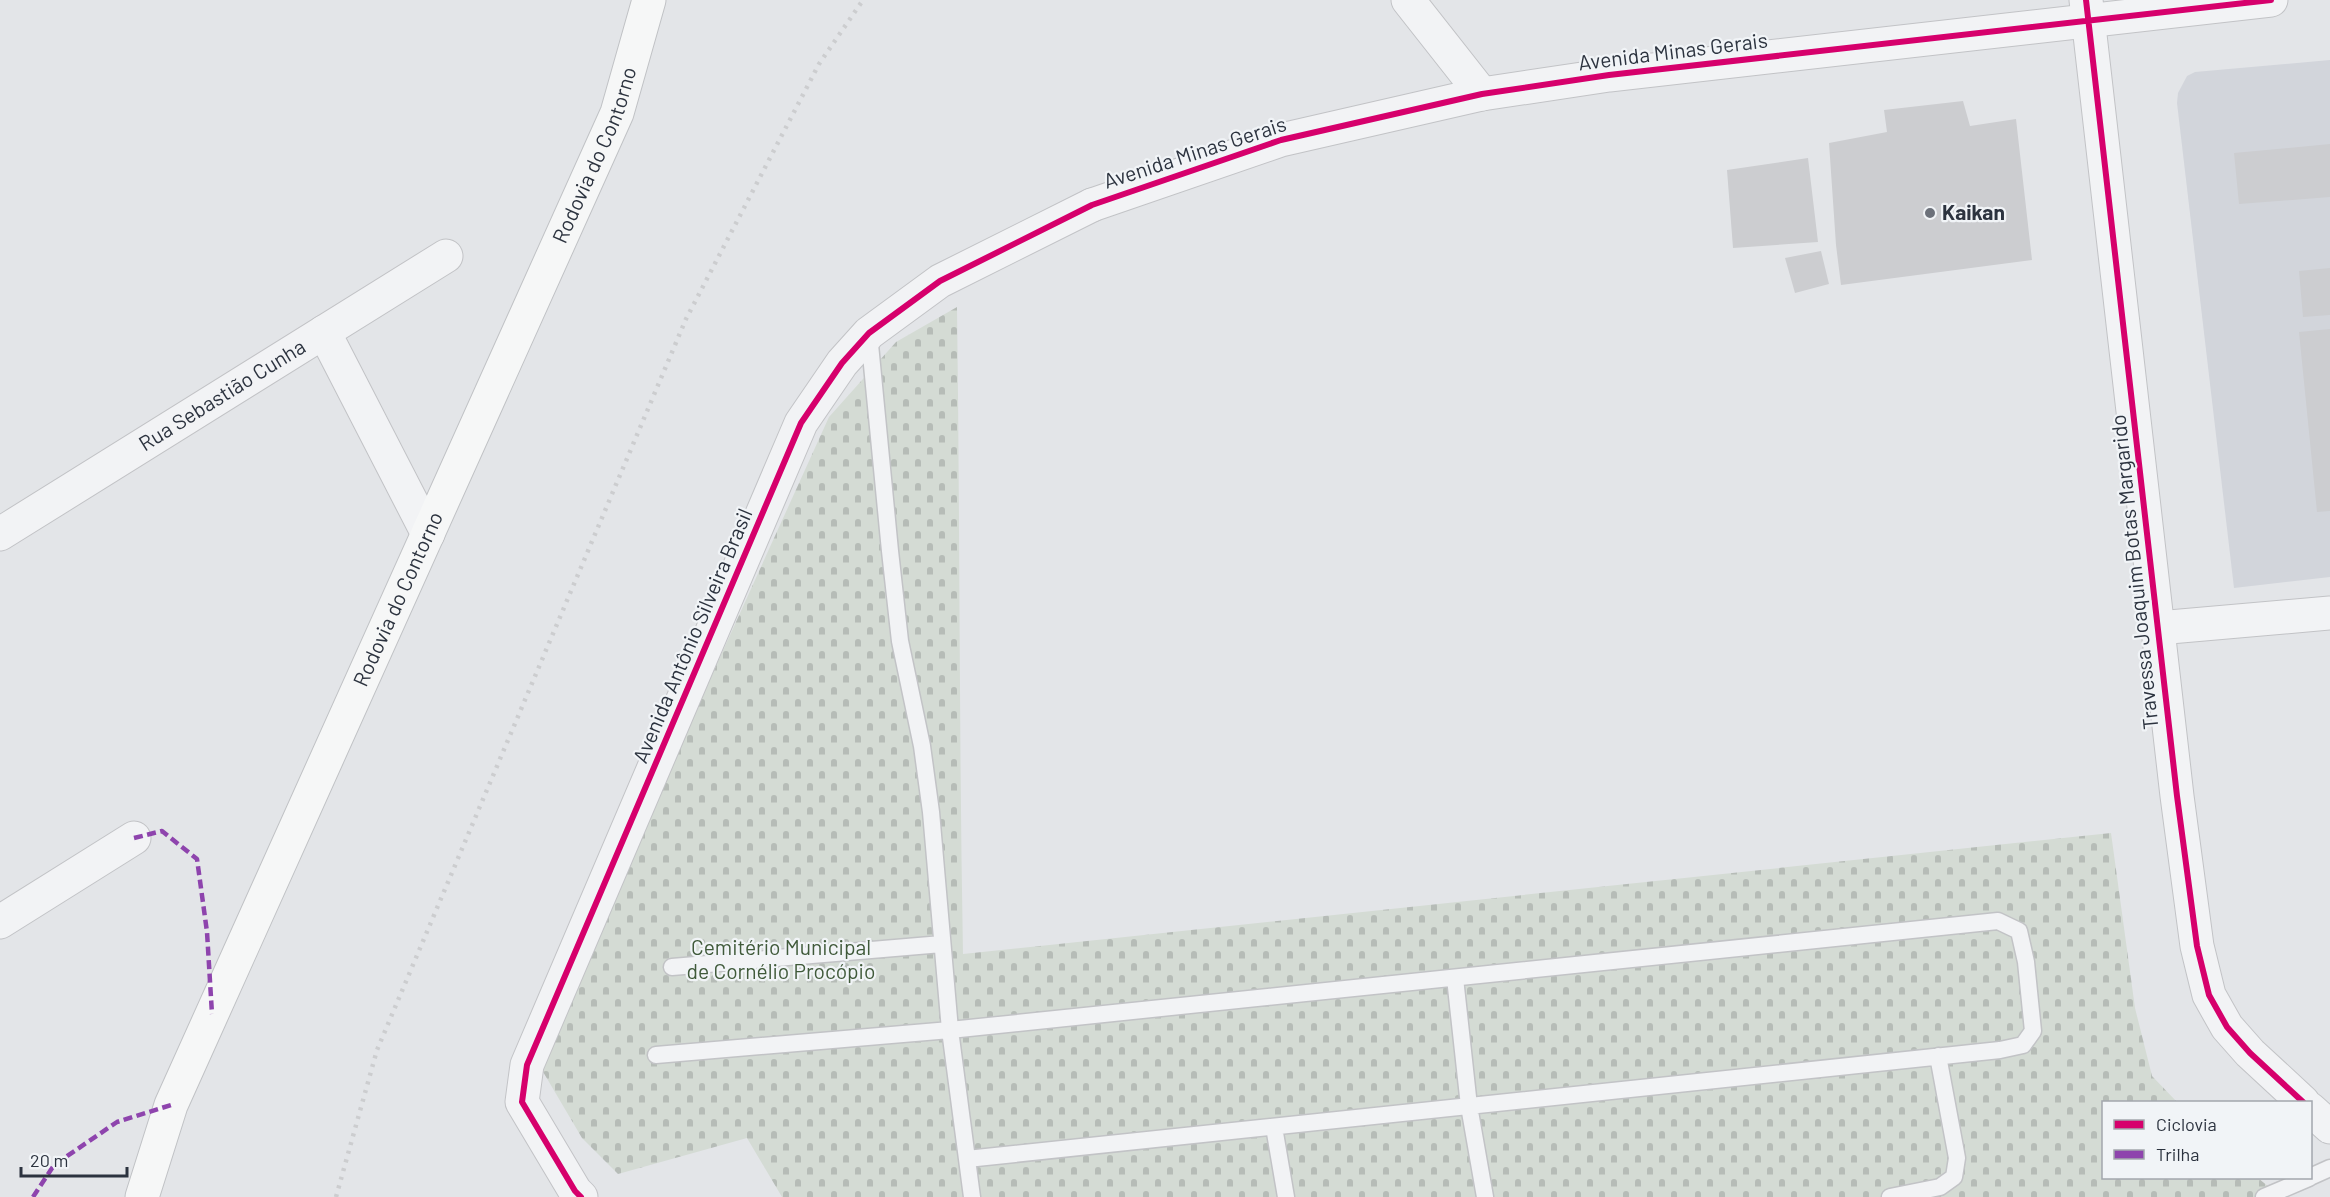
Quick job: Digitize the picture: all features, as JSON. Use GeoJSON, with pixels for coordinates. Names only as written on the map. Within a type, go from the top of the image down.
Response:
{"type":"FeatureCollection","features":[{"type":"Feature","properties":{"kind":"main road","name":"Rodovia do Contorno"},"geometry":{"type":"LineString","coordinates":[[142,1197],[171,1106],[617,113],[649,0]]}},
{"type":"Feature","properties":{"kind":"street"},"geometry":{"type":"LineString","coordinates":[[1408,0],[1482,94]]}},
{"type":"Feature","properties":{"kind":"street","name":"Avenida Minas Gerais"},"geometry":{"type":"LineString","coordinates":[[1092,205],[1281,140],[1482,94],[2088,10],[2271,0]]}},
{"type":"Feature","properties":{"kind":"street","name":"Travessa Joaquim Botas Margarido"},"geometry":{"type":"LineString","coordinates":[[2088,10],[2188,887],[2197,946],[2209,995],[2227,1027],[2250,1053],[2302,1101]]}},
{"type":"Feature","properties":{"kind":"street","name":"Avenida Antônio Silveira Brasil"},"geometry":{"type":"LineString","coordinates":[[581,1197],[522,1102],[527,1065],[801,423],[842,363],[869,333],[940,281],[1092,205]]}},
{"type":"Feature","properties":{"kind":"street","name":"Rua Sebastião Cunha"},"geometry":{"type":"LineString","coordinates":[[0,534],[446,256]]}},
{"type":"Feature","properties":{"kind":"street"},"geometry":{"type":"LineString","coordinates":[[324,332],[428,534]]}},
{"type":"Feature","properties":{"kind":"street"},"geometry":{"type":"LineString","coordinates":[[2158,628],[2330,613]]}},
{"type":"Feature","properties":{"kind":"street"},"geometry":{"type":"LineString","coordinates":[[0,922],[134,838]]}},
{"type":"Feature","properties":{"kind":"street"},"geometry":{"type":"LineString","coordinates":[[2312,1111],[2330,1127]]}},
{"type":"Feature","properties":{"kind":"lane"},"geometry":{"type":"LineString","coordinates":[[869,333],[900,641],[922,746],[931,812],[950,1030],[972,1197]]}},
{"type":"Feature","properties":{"kind":"lane"},"geometry":{"type":"LineString","coordinates":[[656,1055],[950,1030],[1998,921],[2019,932],[2026,962],[2033,1032],[2023,1044],[2000,1050],[967,1159]]}},
{"type":"Feature","properties":{"kind":"lane"},"geometry":{"type":"LineString","coordinates":[[672,967],[942,944]]}},
{"type":"Feature","properties":{"kind":"lane"},"geometry":{"type":"LineString","coordinates":[[1455,978],[1469,1106],[1485,1197]]}},
{"type":"Feature","properties":{"kind":"lane"},"geometry":{"type":"LineString","coordinates":[[1890,1197],[1940,1187],[1954,1177],[1957,1158],[1938,1056]]}},
{"type":"Feature","properties":{"kind":"lane"},"geometry":{"type":"LineString","coordinates":[[1274,1127],[1286,1197]]}},
{"type":"Feature","properties":{"kind":"lane"},"geometry":{"type":"LineString","coordinates":[[2312,1176],[2330,1168]]}},
{"type":"Feature","properties":{"kind":"lane"},"geometry":{"type":"LineString","coordinates":[[2264,1197],[2304,1179]]}},
{"type":"Feature","properties":{"kind":"shaded area"},"geometry":{"type":"Polygon","coordinates":[[[2330,60],[2330,577],[2234,588],[2177,103],[2178,93],[2187,76],[2195,72],[2330,60]]]}},
{"type":"Feature","properties":{"kind":"green space","name":"Cemitério Municipal de Cornélio Procópio"},"geometry":{"type":"Polygon","coordinates":[[[957,307],[963,954],[2111,833],[2135,1008],[2152,1076],[2176,1101],[2102,1101],[2102,1179],[2259,1179],[2281,1197],[782,1197],[747,1138],[618,1174],[582,1138],[539,1065],[568,992],[829,417],[896,342],[957,307]]]}},
{"type":"Feature","properties":{"kind":"building","name":"Kaikan"},"geometry":{"type":"Polygon","coordinates":[[[1963,101],[1970,126],[2016,119],[2032,260],[1841,285],[1829,143],[1887,132],[1884,110],[1963,101]]]}},
{"type":"Feature","properties":{"kind":"building"},"geometry":{"type":"Polygon","coordinates":[[[2330,144],[2330,197],[2239,204],[2234,153],[2330,144]]]}},
{"type":"Feature","properties":{"kind":"building"},"geometry":{"type":"Polygon","coordinates":[[[1808,158],[1818,242],[1733,248],[1727,170],[1808,158]]]}},
{"type":"Feature","properties":{"kind":"building"},"geometry":{"type":"Polygon","coordinates":[[[1821,251],[1829,284],[1795,293],[1785,258],[1821,251]]]}},
{"type":"Feature","properties":{"kind":"building"},"geometry":{"type":"Polygon","coordinates":[[[2330,268],[2330,315],[2303,317],[2299,271],[2330,268]]]}},
{"type":"Feature","properties":{"kind":"building"},"geometry":{"type":"Polygon","coordinates":[[[2330,329],[2330,511],[2317,512],[2299,332],[2330,329]]]}},
{"type":"Feature","properties":{"kind":"railway"},"geometry":{"type":"LineString","coordinates":[[336,1197],[377,1050],[686,319],[819,64],[863,0]]}},
{"type":"Feature","properties":{"kind":"marked path"},"geometry":{"type":"LineString","coordinates":[[134,838],[162,831],[197,859],[207,932],[212,1014]]}},
{"type":"Feature","properties":{"kind":"marked path"},"geometry":{"type":"LineString","coordinates":[[33,1197],[54,1165],[117,1122],[171,1105]]}},
{"type":"Feature","properties":{"kind":"cycle path"},"geometry":{"type":"LineString","coordinates":[[2086,0],[2177,796],[2197,946],[2209,995],[2227,1027],[2250,1053],[2302,1101]]}},
{"type":"Feature","properties":{"kind":"cycle path"},"geometry":{"type":"LineString","coordinates":[[581,1197],[575,1191],[522,1102],[527,1065],[801,423],[842,363],[869,333],[940,281],[1092,205],[1281,140],[1482,94],[1609,75],[2271,0]]}},
{"type":"Feature","properties":{"kind":"place","name":"Kaikan"},"geometry":{"type":"Point","coordinates":[1930,213]}}]}
